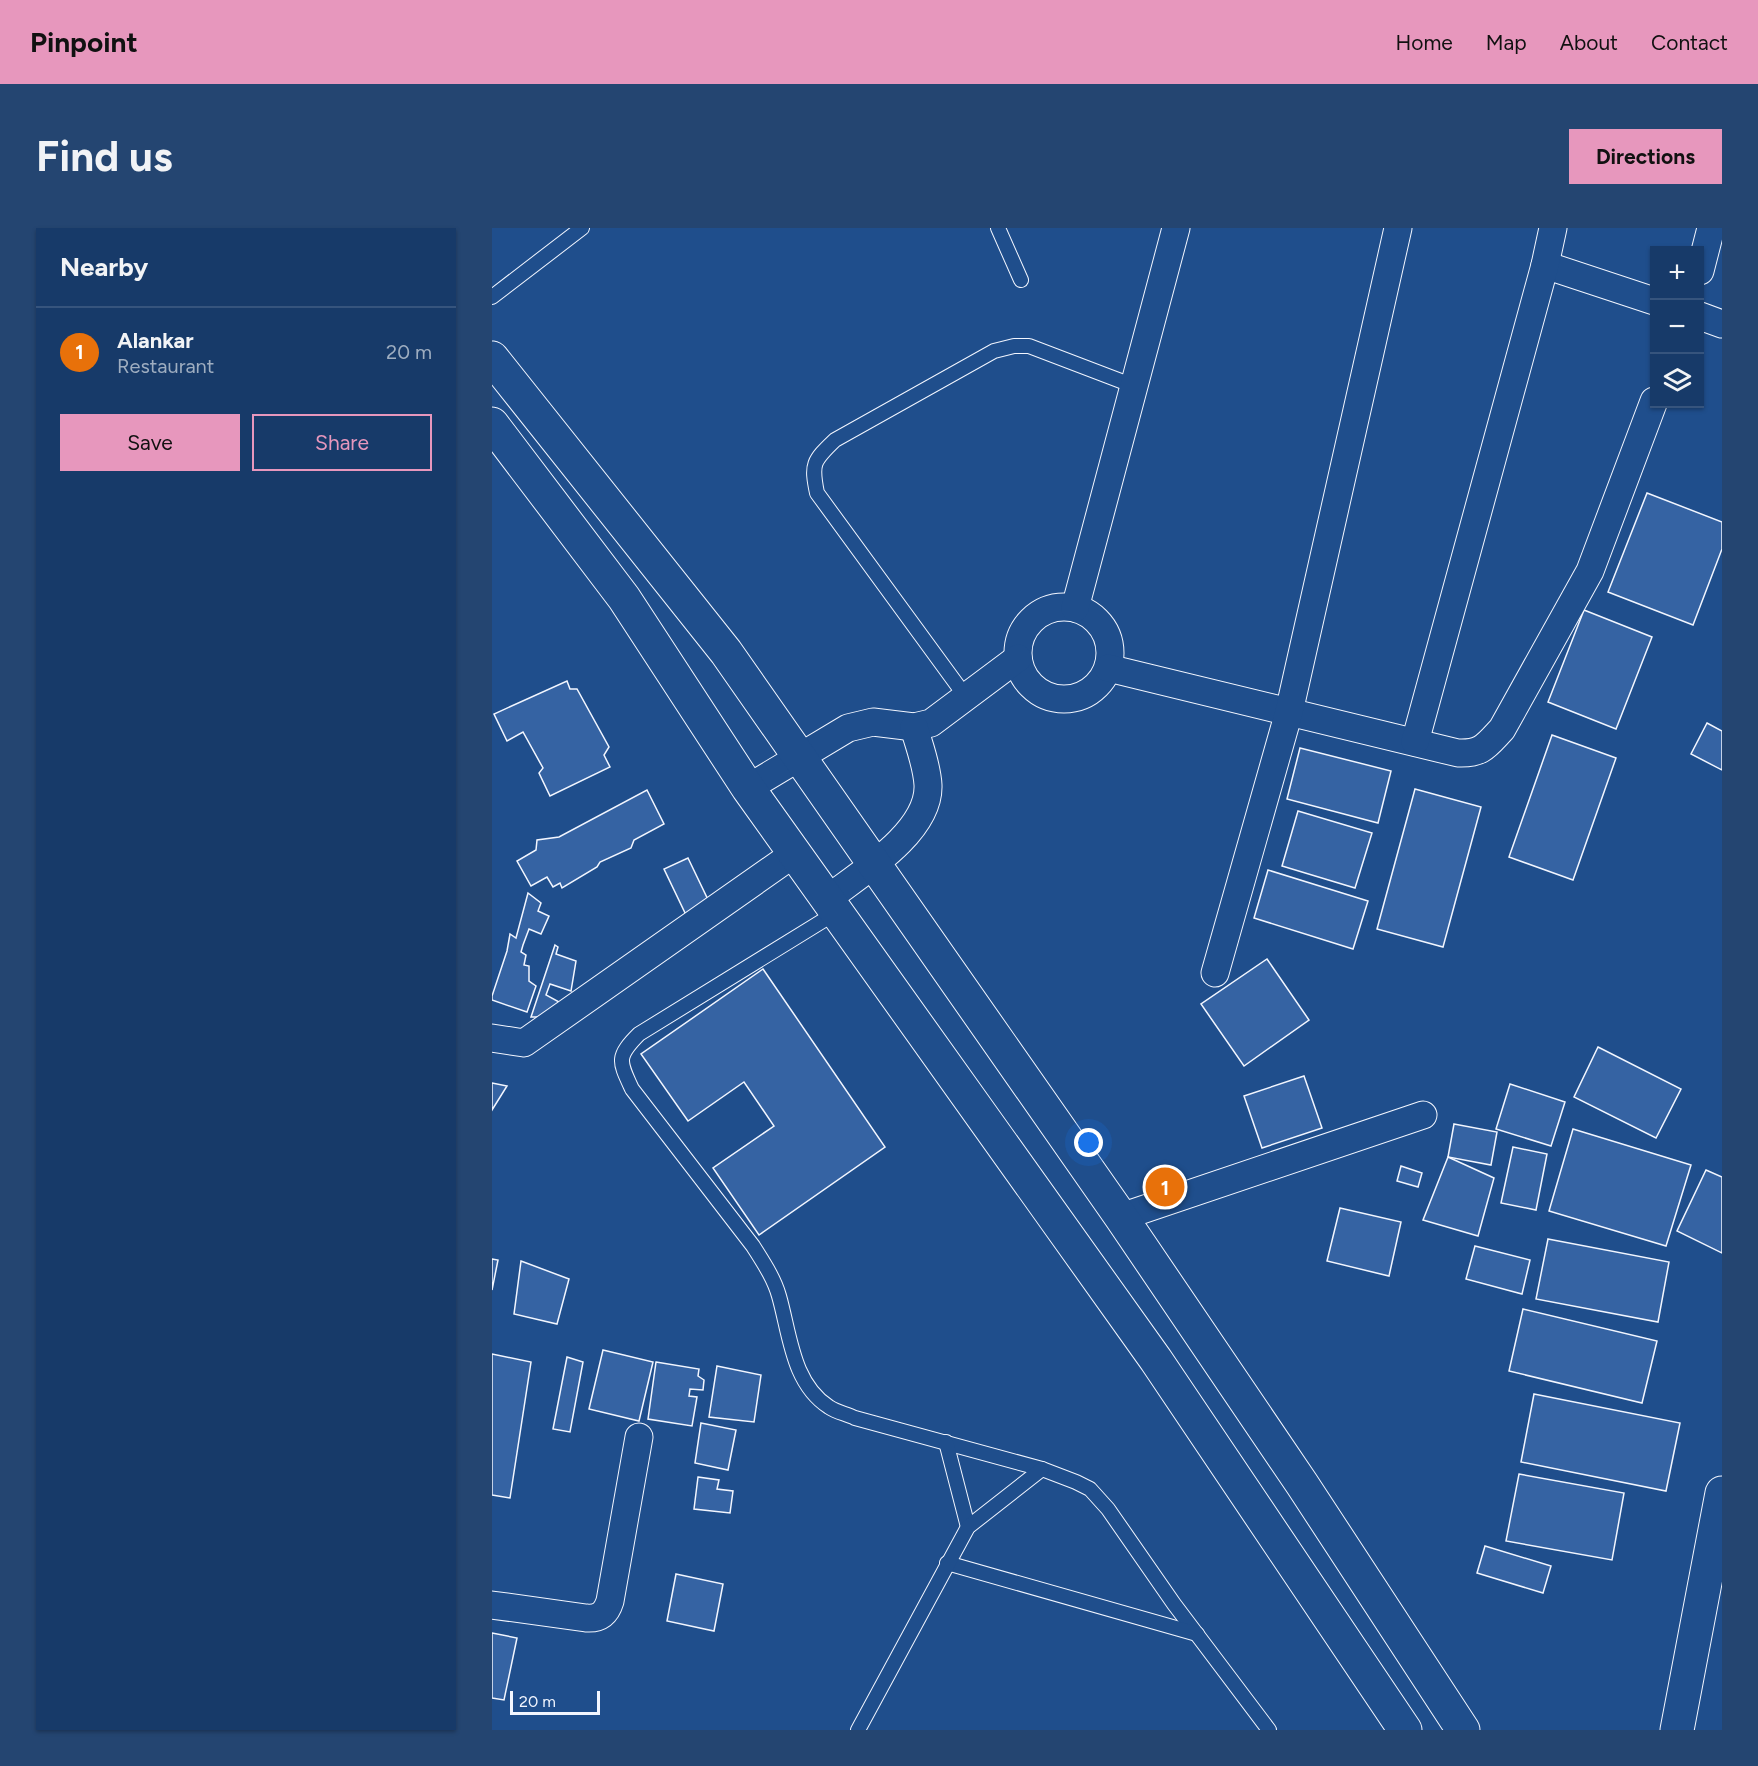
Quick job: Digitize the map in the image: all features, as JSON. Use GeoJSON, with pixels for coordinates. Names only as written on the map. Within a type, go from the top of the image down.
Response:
{"type":"FeatureCollection","features":[{"type":"Feature","properties":{"kind":"main road"},"geometry":{"type":"LineString","coordinates":[[492,358],[726,652],[1121,1217],[1302,1484],[1463,1730]]}},
{"type":"Feature","properties":{"kind":"main road"},"geometry":{"type":"LineString","coordinates":[[492,424],[624,598],[748,788],[1156,1360],[1405,1730]]}},
{"type":"Feature","properties":{"kind":"main road"},"geometry":{"type":"LineString","coordinates":[[1677,1730],[1722,1492]]}},
{"type":"Feature","properties":{"kind":"street"},"geometry":{"type":"LineString","coordinates":[[1075,608],[1176,228]]}},
{"type":"Feature","properties":{"kind":"street"},"geometry":{"type":"LineString","coordinates":[[1215,973],[1289,712],[1398,228]]}},
{"type":"Feature","properties":{"kind":"street"},"geometry":{"type":"LineString","coordinates":[[1415,742],[1554,228]]}},
{"type":"Feature","properties":{"kind":"street"},"geometry":{"type":"LineString","coordinates":[[1704,255],[1711,228]]}},
{"type":"Feature","properties":{"kind":"street"},"geometry":{"type":"LineString","coordinates":[[1545,265],[1651,300]]}},
{"type":"Feature","properties":{"kind":"street"},"geometry":{"type":"LineString","coordinates":[[1704,317],[1722,324]]}},
{"type":"Feature","properties":{"kind":"street"},"geometry":{"type":"LineString","coordinates":[[1108,668],[1458,753],[1473,753],[1487,745],[1502,729],[1590,571],[1651,408]]}},
{"type":"Feature","properties":{"kind":"street"},"geometry":{"type":"LineString","coordinates":[[1060,606],[1075,608],[1089,614],[1099,623],[1108,637],[1110,653],[1108,668],[1100,682],[1088,693],[1073,698],[1058,699],[1043,694],[1030,684],[1022,672],[1018,658],[1019,643],[1024,629],[1046,610],[1060,606]]}},
{"type":"Feature","properties":{"kind":"street"},"geometry":{"type":"LineString","coordinates":[[748,788],[848,728],[873,722],[914,727],[931,723],[1018,658]]}},
{"type":"Feature","properties":{"kind":"street"},"geometry":{"type":"LineString","coordinates":[[832,906],[907,835],[924,807],[928,788],[926,766],[914,727]]}},
{"type":"Feature","properties":{"kind":"street"},"geometry":{"type":"LineString","coordinates":[[492,1038],[524,1043],[795,854]]}},
{"type":"Feature","properties":{"kind":"street"},"geometry":{"type":"LineString","coordinates":[[1121,1217],[1423,1115]]}},
{"type":"Feature","properties":{"kind":"street"},"geometry":{"type":"LineString","coordinates":[[492,1605],[595,1619],[603,1615],[610,1601],[639,1437]]}},
{"type":"Feature","properties":{"kind":"lane"},"geometry":{"type":"LineString","coordinates":[[492,297],[582,228]]}},
{"type":"Feature","properties":{"kind":"lane"},"geometry":{"type":"LineString","coordinates":[[998,228],[1022,280]]}},
{"type":"Feature","properties":{"kind":"lane"},"geometry":{"type":"LineString","coordinates":[[966,697],[818,493],[812,470],[821,453],[835,440],[994,351],[1014,345],[1029,345],[1134,386]]}},
{"type":"Feature","properties":{"kind":"lane"},"geometry":{"type":"LineString","coordinates":[[832,906],[639,1034],[625,1048],[622,1059],[623,1068],[632,1089],[753,1246],[766,1267],[778,1293],[800,1374],[813,1392],[829,1407],[855,1418],[1042,1469],[1090,1489],[1100,1498],[1269,1730]]}},
{"type":"Feature","properties":{"kind":"lane"},"geometry":{"type":"LineString","coordinates":[[946,1442],[968,1527]]}},
{"type":"Feature","properties":{"kind":"lane"},"geometry":{"type":"LineString","coordinates":[[858,1730],[968,1527],[1042,1469]]}},
{"type":"Feature","properties":{"kind":"lane"},"geometry":{"type":"LineString","coordinates":[[948,1563],[1197,1634]]}},
{"type":"Feature","properties":{"kind":"building"},"geometry":{"type":"Polygon","coordinates":[[[1647,493],[1722,522],[1722,549],[1693,625],[1608,592],[1647,493]]]}},
{"type":"Feature","properties":{"kind":"building"},"geometry":{"type":"Polygon","coordinates":[[[1584,610],[1652,637],[1616,729],[1548,702],[1584,610]]]}},
{"type":"Feature","properties":{"kind":"building"},"geometry":{"type":"Polygon","coordinates":[[[567,681],[570,689],[577,689],[609,747],[604,755],[610,767],[550,796],[539,773],[543,768],[523,732],[507,741],[494,714],[567,681]]]}},
{"type":"Feature","properties":{"kind":"building"},"geometry":{"type":"Polygon","coordinates":[[[1707,723],[1722,731],[1722,770],[1691,754],[1707,723]]]}},
{"type":"Feature","properties":{"kind":"building"},"geometry":{"type":"Polygon","coordinates":[[[1552,735],[1616,758],[1573,880],[1509,857],[1552,735]]]}},
{"type":"Feature","properties":{"kind":"building"},"geometry":{"type":"Polygon","coordinates":[[[1300,748],[1391,771],[1378,823],[1287,799],[1300,748]]]}},
{"type":"Feature","properties":{"kind":"building"},"geometry":{"type":"Polygon","coordinates":[[[1415,789],[1481,807],[1443,947],[1377,929],[1415,789]]]}},
{"type":"Feature","properties":{"kind":"building"},"geometry":{"type":"Polygon","coordinates":[[[647,790],[664,824],[634,840],[631,848],[600,862],[597,867],[562,888],[560,883],[553,887],[547,877],[531,886],[517,861],[536,850],[537,840],[559,837],[647,790]]]}},
{"type":"Feature","properties":{"kind":"building"},"geometry":{"type":"Polygon","coordinates":[[[1298,811],[1372,833],[1355,888],[1282,866],[1298,811]]]}},
{"type":"Feature","properties":{"kind":"building"},"geometry":{"type":"Polygon","coordinates":[[[688,858],[711,906],[687,917],[664,869],[688,858]]]}},
{"type":"Feature","properties":{"kind":"building"},"geometry":{"type":"Polygon","coordinates":[[[1268,870],[1368,901],[1353,949],[1254,918],[1268,870]]]}},
{"type":"Feature","properties":{"kind":"building"},"geometry":{"type":"Polygon","coordinates":[[[528,893],[541,903],[538,911],[549,916],[541,934],[529,929],[521,952],[526,955],[524,965],[529,966],[529,981],[536,986],[527,1012],[492,1000],[492,996],[507,951],[510,934],[516,938],[528,893]]]}},
{"type":"Feature","properties":{"kind":"building"},"geometry":{"type":"Polygon","coordinates":[[[555,945],[558,947],[556,954],[576,961],[571,991],[550,984],[546,995],[561,1003],[554,1017],[531,1017],[555,945]]]}},
{"type":"Feature","properties":{"kind":"building"},"geometry":{"type":"Polygon","coordinates":[[[1267,959],[1309,1020],[1244,1066],[1201,1004],[1267,959]]]}},
{"type":"Feature","properties":{"kind":"building"},"geometry":{"type":"Polygon","coordinates":[[[763,969],[885,1147],[759,1235],[713,1168],[774,1126],[744,1082],[688,1121],[641,1054],[763,969]]]}},
{"type":"Feature","properties":{"kind":"building"},"geometry":{"type":"Polygon","coordinates":[[[1598,1047],[1681,1089],[1656,1138],[1574,1097],[1598,1047]]]}},
{"type":"Feature","properties":{"kind":"building"},"geometry":{"type":"Polygon","coordinates":[[[1304,1076],[1322,1128],[1262,1148],[1244,1096],[1304,1076]]]}},
{"type":"Feature","properties":{"kind":"building"},"geometry":{"type":"Polygon","coordinates":[[[492,1083],[507,1086],[492,1110],[492,1083]]]}},
{"type":"Feature","properties":{"kind":"building"},"geometry":{"type":"Polygon","coordinates":[[[1510,1084],[1565,1102],[1551,1146],[1496,1129],[1510,1084]]]}},
{"type":"Feature","properties":{"kind":"building"},"geometry":{"type":"Polygon","coordinates":[[[1454,1124],[1497,1132],[1491,1165],[1448,1157],[1454,1124]]]}},
{"type":"Feature","properties":{"kind":"building"},"geometry":{"type":"Polygon","coordinates":[[[1573,1129],[1691,1165],[1666,1246],[1549,1211],[1573,1129]]]}},
{"type":"Feature","properties":{"kind":"building"},"geometry":{"type":"Polygon","coordinates":[[[1513,1147],[1547,1154],[1536,1210],[1501,1203],[1513,1147]]]}},
{"type":"Feature","properties":{"kind":"building"},"geometry":{"type":"Polygon","coordinates":[[[1448,1157],[1494,1178],[1478,1236],[1423,1220],[1448,1157]]]}},
{"type":"Feature","properties":{"kind":"building"},"geometry":{"type":"Polygon","coordinates":[[[1401,1166],[1422,1173],[1418,1187],[1397,1181],[1401,1166]]]}},
{"type":"Feature","properties":{"kind":"building"},"geometry":{"type":"Polygon","coordinates":[[[1706,1170],[1722,1177],[1722,1253],[1677,1231],[1706,1170]]]}},
{"type":"Feature","properties":{"kind":"building"},"geometry":{"type":"Polygon","coordinates":[[[1340,1208],[1401,1222],[1389,1276],[1327,1261],[1340,1208]]]}},
{"type":"Feature","properties":{"kind":"building"},"geometry":{"type":"Polygon","coordinates":[[[1548,1239],[1669,1262],[1658,1322],[1536,1299],[1548,1239]]]}},
{"type":"Feature","properties":{"kind":"building"},"geometry":{"type":"Polygon","coordinates":[[[1475,1246],[1530,1260],[1522,1294],[1466,1279],[1475,1246]]]}},
{"type":"Feature","properties":{"kind":"building"},"geometry":{"type":"Polygon","coordinates":[[[492,1259],[498,1260],[492,1290],[492,1259]]]}},
{"type":"Feature","properties":{"kind":"building"},"geometry":{"type":"Polygon","coordinates":[[[521,1261],[569,1279],[557,1324],[514,1314],[521,1261]]]}},
{"type":"Feature","properties":{"kind":"building"},"geometry":{"type":"Polygon","coordinates":[[[1523,1309],[1657,1341],[1642,1403],[1509,1371],[1523,1309]]]}},
{"type":"Feature","properties":{"kind":"building"},"geometry":{"type":"Polygon","coordinates":[[[603,1350],[653,1362],[639,1421],[589,1409],[603,1350]]]}},
{"type":"Feature","properties":{"kind":"building"},"geometry":{"type":"Polygon","coordinates":[[[492,1354],[531,1362],[510,1498],[492,1495],[492,1354]]]}},
{"type":"Feature","properties":{"kind":"building"},"geometry":{"type":"Polygon","coordinates":[[[567,1357],[583,1362],[570,1432],[553,1429],[567,1357]]]}},
{"type":"Feature","properties":{"kind":"building"},"geometry":{"type":"Polygon","coordinates":[[[656,1362],[699,1369],[698,1376],[704,1380],[703,1390],[690,1389],[689,1396],[697,1397],[692,1426],[648,1419],[656,1362]]]}},
{"type":"Feature","properties":{"kind":"building"},"geometry":{"type":"Polygon","coordinates":[[[717,1366],[761,1375],[754,1422],[709,1417],[717,1366]]]}},
{"type":"Feature","properties":{"kind":"building"},"geometry":{"type":"Polygon","coordinates":[[[1534,1394],[1680,1423],[1666,1491],[1521,1462],[1534,1394]]]}},
{"type":"Feature","properties":{"kind":"building"},"geometry":{"type":"Polygon","coordinates":[[[701,1423],[736,1430],[728,1470],[695,1463],[701,1423]]]}},
{"type":"Feature","properties":{"kind":"building"},"geometry":{"type":"Polygon","coordinates":[[[1519,1474],[1624,1493],[1612,1560],[1506,1541],[1519,1474]]]}},
{"type":"Feature","properties":{"kind":"building"},"geometry":{"type":"Polygon","coordinates":[[[698,1477],[719,1480],[717,1489],[733,1491],[730,1513],[694,1509],[698,1477]]]}},
{"type":"Feature","properties":{"kind":"building"},"geometry":{"type":"Polygon","coordinates":[[[1485,1546],[1551,1566],[1543,1593],[1477,1573],[1485,1546]]]}},
{"type":"Feature","properties":{"kind":"building"},"geometry":{"type":"Polygon","coordinates":[[[676,1574],[723,1584],[714,1631],[667,1621],[676,1574]]]}},
{"type":"Feature","properties":{"kind":"building"},"geometry":{"type":"Polygon","coordinates":[[[492,1633],[517,1638],[504,1700],[492,1698],[492,1633]]]}},
{"type":"Feature","properties":{"kind":"place","name":"Alankar"},"geometry":{"type":"Point","coordinates":[1165,1187]}}]}
